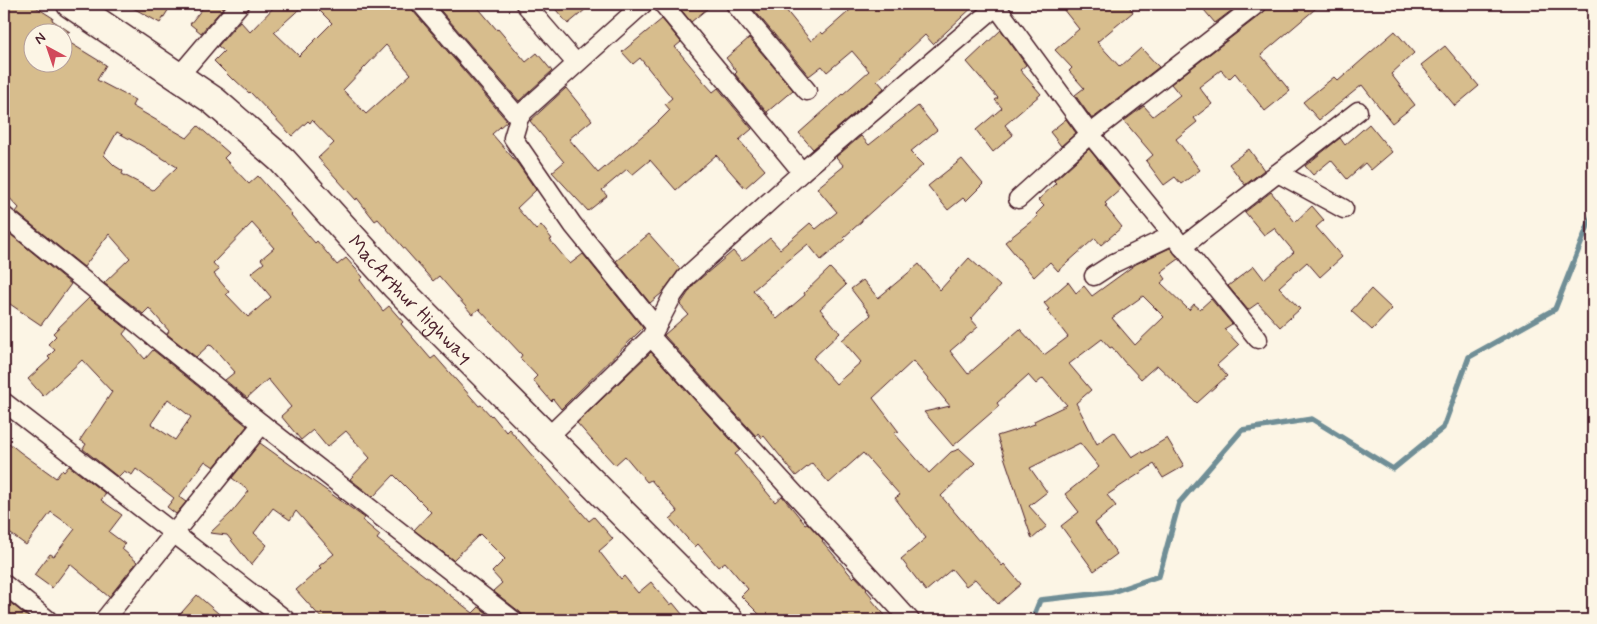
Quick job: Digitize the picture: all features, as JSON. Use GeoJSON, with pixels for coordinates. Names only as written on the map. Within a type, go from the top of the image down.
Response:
{"type":"FeatureCollection","features":[{"type":"Feature","properties":{"kind":"highway","name":"MacArthur Highway"},"geometry":{"type":"LineString","coordinates":[[72,4],[214,101],[282,160],[396,286],[729,620]]}},
{"type":"Feature","properties":{"kind":"street"},"geometry":{"type":"LineString","coordinates":[[178,77],[240,4]]}},
{"type":"Feature","properties":{"kind":"street"},"geometry":{"type":"LineString","coordinates":[[421,4],[518,118]]}},
{"type":"Feature","properties":{"kind":"street"},"geometry":{"type":"LineString","coordinates":[[524,4],[576,63]]}},
{"type":"Feature","properties":{"kind":"street"},"geometry":{"type":"LineString","coordinates":[[643,4],[524,111],[518,118],[513,138],[573,225],[653,332],[910,620]]}},
{"type":"Feature","properties":{"kind":"street"},"geometry":{"type":"LineString","coordinates":[[663,4],[802,172]]}},
{"type":"Feature","properties":{"kind":"street"},"geometry":{"type":"LineString","coordinates":[[735,4],[807,91]]}},
{"type":"Feature","properties":{"kind":"street"},"geometry":{"type":"LineString","coordinates":[[1018,199],[1090,134],[1257,4]]}},
{"type":"Feature","properties":{"kind":"street"},"geometry":{"type":"LineString","coordinates":[[547,438],[653,332],[673,295],[686,277],[802,172],[997,5],[1090,134],[1258,339]]}},
{"type":"Feature","properties":{"kind":"street"},"geometry":{"type":"LineString","coordinates":[[1094,276],[1114,263],[1178,241],[1278,173],[1358,111]]}},
{"type":"Feature","properties":{"kind":"street"},"geometry":{"type":"LineString","coordinates":[[1278,173],[1344,209]]}},
{"type":"Feature","properties":{"kind":"street"},"geometry":{"type":"LineString","coordinates":[[4,216],[262,424],[513,620]]}},
{"type":"Feature","properties":{"kind":"street"},"geometry":{"type":"LineString","coordinates":[[4,402],[286,620]]}},
{"type":"Feature","properties":{"kind":"street"},"geometry":{"type":"LineString","coordinates":[[104,620],[262,424]]}},
{"type":"Feature","properties":{"kind":"street"},"geometry":{"type":"LineString","coordinates":[[4,584],[48,620]]}},
{"type":"Feature","properties":{"kind":"building"},"geometry":{"type":"Polygon","coordinates":[[[4,4],[31,4],[53,18],[52,20],[55,22],[22,22],[22,72],[72,72],[72,44],[106,65],[97,80],[135,100],[132,106],[187,138],[198,126],[229,153],[224,158],[249,184],[258,176],[315,243],[317,241],[337,265],[346,258],[363,277],[360,280],[383,311],[389,306],[403,322],[401,324],[431,359],[435,356],[479,406],[481,405],[492,415],[506,432],[509,429],[589,521],[594,517],[613,539],[599,551],[621,579],[624,576],[638,593],[651,582],[670,605],[673,603],[687,620],[523,620],[520,612],[493,591],[502,583],[492,572],[505,559],[480,534],[453,560],[414,530],[431,512],[394,475],[373,497],[350,479],[370,458],[346,431],[327,447],[313,430],[301,440],[281,416],[291,407],[268,379],[247,398],[225,380],[235,372],[212,346],[209,345],[196,357],[167,334],[169,331],[149,308],[143,314],[104,283],[130,258],[109,234],[84,267],[16,212],[19,208],[4,192],[4,4]],[[117,132],[104,155],[123,171],[122,174],[153,190],[177,167],[117,132]],[[252,223],[213,263],[219,270],[214,274],[229,292],[226,294],[248,317],[271,297],[251,273],[264,263],[261,259],[274,248],[252,223]]]}},
{"type":"Feature","properties":{"kind":"building"},"geometry":{"type":"Polygon","coordinates":[[[126,4],[172,4],[160,23],[126,4]]]}},
{"type":"Feature","properties":{"kind":"building"},"geometry":{"type":"Polygon","coordinates":[[[206,4],[223,4],[225,6],[201,33],[190,24],[206,4]]]}},
{"type":"Feature","properties":{"kind":"building"},"geometry":{"type":"Polygon","coordinates":[[[277,4],[305,4],[274,32],[299,56],[332,23],[313,4],[411,4],[413,11],[507,121],[492,134],[518,164],[536,190],[517,208],[536,230],[541,225],[552,239],[550,240],[570,264],[583,254],[643,328],[561,409],[553,399],[551,401],[533,380],[537,376],[520,358],[522,355],[479,309],[472,314],[439,276],[433,281],[378,219],[375,221],[357,198],[356,200],[318,158],[334,143],[312,120],[310,123],[308,121],[292,136],[250,92],[233,80],[214,61],[224,51],[218,46],[240,21],[250,32],[277,4]],[[386,45],[343,90],[366,114],[411,74],[386,45]]]}},
{"type":"Feature","properties":{"kind":"building"},"geometry":{"type":"Polygon","coordinates":[[[435,4],[475,4],[526,62],[537,53],[552,71],[519,101],[435,4]]]}},
{"type":"Feature","properties":{"kind":"building"},"geometry":{"type":"Polygon","coordinates":[[[551,4],[592,4],[568,24],[551,4]]]}},
{"type":"Feature","properties":{"kind":"building"},"geometry":{"type":"Polygon","coordinates":[[[681,4],[713,4],[691,22],[678,6],[681,4]]]}},
{"type":"Feature","properties":{"kind":"building"},"geometry":{"type":"Polygon","coordinates":[[[749,4],[781,4],[811,41],[821,32],[823,34],[857,4],[976,4],[933,44],[925,35],[877,80],[884,88],[813,149],[799,133],[869,71],[852,51],[827,72],[822,66],[809,76],[749,4]]]}},
{"type":"Feature","properties":{"kind":"building"},"geometry":{"type":"Polygon","coordinates":[[[1059,4],[1127,4],[1133,12],[1097,42],[1120,67],[1141,48],[1159,67],[1092,119],[1075,95],[1084,88],[1069,71],[1072,68],[1055,50],[1079,29],[1059,4]]]}},
{"type":"Feature","properties":{"kind":"building"},"geometry":{"type":"Polygon","coordinates":[[[1199,4],[1240,4],[1215,23],[1199,4]]]}},
{"type":"Feature","properties":{"kind":"building"},"geometry":{"type":"Polygon","coordinates":[[[1267,4],[1321,4],[1261,55],[1290,91],[1265,111],[1235,73],[1229,79],[1221,70],[1199,87],[1212,104],[1194,118],[1197,122],[1176,139],[1200,170],[1181,184],[1175,177],[1164,185],[1146,161],[1153,155],[1124,121],[1144,106],[1153,116],[1180,95],[1171,84],[1264,12],[1267,4]]]}},
{"type":"Feature","properties":{"kind":"building"},"geometry":{"type":"Polygon","coordinates":[[[662,19],[681,42],[675,47],[713,92],[718,88],[752,129],[739,140],[765,170],[745,188],[716,155],[676,190],[650,160],[632,175],[627,169],[602,190],[607,196],[588,211],[552,172],[564,162],[530,121],[566,88],[592,120],[569,139],[598,173],[670,110],[665,104],[672,98],[640,58],[633,64],[622,52],[662,19]]]}},
{"type":"Feature","properties":{"kind":"building"},"geometry":{"type":"Polygon","coordinates":[[[1001,30],[1026,65],[1020,70],[1041,94],[1005,125],[1013,135],[993,152],[976,130],[1002,108],[995,100],[998,98],[967,62],[1001,30]]]}},
{"type":"Feature","properties":{"kind":"building"},"geometry":{"type":"Polygon","coordinates":[[[1395,31],[1414,53],[1391,74],[1415,105],[1392,123],[1362,85],[1319,120],[1303,102],[1334,77],[1338,81],[1395,31]]]}},
{"type":"Feature","properties":{"kind":"building"},"geometry":{"type":"Polygon","coordinates":[[[749,38],[793,90],[767,112],[769,115],[735,74],[737,72],[726,58],[749,38]]]}},
{"type":"Feature","properties":{"kind":"building"},"geometry":{"type":"Polygon","coordinates":[[[1445,46],[1479,86],[1455,106],[1421,65],[1445,46]]]}},
{"type":"Feature","properties":{"kind":"building"},"geometry":{"type":"Polygon","coordinates":[[[918,106],[937,130],[910,152],[923,165],[843,238],[845,240],[821,260],[808,244],[753,290],[777,319],[805,295],[804,293],[830,268],[846,285],[820,309],[840,333],[813,358],[836,384],[861,362],[842,340],[871,315],[851,289],[863,280],[878,298],[919,264],[940,290],[969,258],[1000,286],[971,319],[978,327],[950,351],[968,374],[1020,329],[1044,355],[1068,337],[1047,310],[1049,309],[1044,303],[1068,282],[1076,293],[1084,286],[1092,296],[1136,264],[1170,248],[1179,259],[1161,272],[1166,279],[1161,283],[1189,310],[1194,304],[1200,309],[1211,299],[1232,324],[1224,329],[1239,345],[1217,365],[1227,376],[1197,403],[1157,365],[1141,379],[1112,347],[1110,348],[1102,339],[1069,364],[1091,390],[1076,403],[1097,444],[1114,432],[1132,457],[1142,451],[1143,453],[1167,438],[1184,466],[1163,478],[1154,464],[1107,495],[1116,506],[1095,523],[1117,554],[1094,571],[1061,526],[1079,512],[1065,494],[1099,467],[1080,443],[1030,468],[1047,492],[1029,506],[1047,526],[1032,539],[997,436],[1035,424],[1034,421],[1067,405],[1043,378],[1036,384],[1028,375],[997,403],[999,406],[953,446],[924,412],[950,406],[913,361],[873,398],[899,432],[894,433],[929,473],[951,452],[960,449],[975,463],[941,496],[979,541],[980,539],[1002,566],[1004,564],[1021,584],[998,604],[975,579],[966,586],[952,569],[926,591],[901,559],[926,538],[895,498],[900,495],[863,453],[829,483],[812,463],[796,476],[764,436],[762,438],[758,433],[756,436],[664,335],[688,314],[680,305],[694,284],[733,251],[742,261],[770,238],[780,249],[810,223],[816,229],[837,212],[817,188],[844,166],[836,157],[861,136],[869,145],[918,106]],[[1143,296],[1112,318],[1135,345],[1164,317],[1143,296]]]}},
{"type":"Feature","properties":{"kind":"building"},"geometry":{"type":"Polygon","coordinates":[[[1066,119],[1076,133],[1061,146],[1050,132],[1066,119]]]}},
{"type":"Feature","properties":{"kind":"building"},"geometry":{"type":"Polygon","coordinates":[[[1369,124],[1392,152],[1371,170],[1365,163],[1347,179],[1331,160],[1313,175],[1305,166],[1340,138],[1345,145],[1369,124]]]}},
{"type":"Feature","properties":{"kind":"building"},"geometry":{"type":"Polygon","coordinates":[[[1089,149],[1121,189],[1105,203],[1107,205],[1105,206],[1122,227],[1101,245],[1095,238],[1058,271],[1050,262],[1034,277],[1005,242],[1038,216],[1036,214],[1044,206],[1038,200],[1056,183],[1054,181],[1089,149]]]}},
{"type":"Feature","properties":{"kind":"building"},"geometry":{"type":"Polygon","coordinates":[[[1249,149],[1264,170],[1245,185],[1229,164],[1249,149]]]}},
{"type":"Feature","properties":{"kind":"building"},"geometry":{"type":"Polygon","coordinates":[[[962,159],[983,184],[966,201],[963,198],[948,210],[928,186],[962,159]]]}},
{"type":"Feature","properties":{"kind":"building"},"geometry":{"type":"Polygon","coordinates":[[[1271,192],[1295,222],[1312,206],[1324,220],[1316,227],[1342,257],[1320,277],[1307,262],[1279,287],[1300,309],[1280,327],[1258,303],[1248,310],[1228,286],[1254,266],[1264,279],[1294,252],[1274,228],[1264,235],[1245,212],[1271,192]]]}},
{"type":"Feature","properties":{"kind":"building"},"geometry":{"type":"Polygon","coordinates":[[[4,229],[71,284],[41,325],[4,300],[4,229]]]}},
{"type":"Feature","properties":{"kind":"building"},"geometry":{"type":"Polygon","coordinates":[[[649,234],[680,269],[662,293],[650,303],[616,261],[649,234]]]}},
{"type":"Feature","properties":{"kind":"building"},"geometry":{"type":"Polygon","coordinates":[[[1371,289],[1392,309],[1372,330],[1351,311],[1371,289]]]}},
{"type":"Feature","properties":{"kind":"building"},"geometry":{"type":"Polygon","coordinates":[[[89,298],[127,329],[123,334],[145,359],[153,350],[247,426],[214,467],[205,461],[179,497],[186,502],[176,514],[167,507],[174,498],[136,469],[132,475],[124,471],[118,477],[83,449],[86,444],[80,440],[112,392],[82,360],[43,396],[28,379],[50,359],[48,357],[55,350],[48,344],[56,336],[53,333],[89,298]],[[168,399],[151,424],[175,440],[191,417],[168,399]]]}},
{"type":"Feature","properties":{"kind":"building"},"geometry":{"type":"Polygon","coordinates":[[[651,352],[740,450],[735,454],[775,502],[782,496],[805,524],[807,523],[823,540],[853,578],[855,576],[867,589],[873,598],[871,599],[889,620],[765,620],[741,596],[748,589],[725,562],[718,567],[698,544],[695,547],[670,519],[678,512],[651,480],[647,482],[625,456],[615,465],[592,440],[577,423],[651,352]]]}},
{"type":"Feature","properties":{"kind":"building"},"geometry":{"type":"Polygon","coordinates":[[[4,439],[56,478],[62,470],[64,472],[69,466],[106,494],[101,500],[122,515],[109,532],[125,544],[122,549],[137,562],[109,597],[70,564],[52,588],[34,575],[50,554],[54,556],[75,529],[51,512],[26,545],[4,529],[4,439]]]}},
{"type":"Feature","properties":{"kind":"building"},"geometry":{"type":"Polygon","coordinates":[[[260,443],[365,518],[362,520],[380,535],[377,539],[473,613],[479,607],[496,620],[323,620],[296,590],[321,568],[319,566],[334,554],[296,511],[290,520],[273,508],[254,533],[267,545],[251,565],[227,535],[210,533],[231,513],[249,491],[232,478],[260,443]]]}},
{"type":"Feature","properties":{"kind":"building"},"geometry":{"type":"Polygon","coordinates":[[[197,595],[226,620],[175,620],[197,595]]]}},
{"type":"Feature","properties":{"kind":"building"},"geometry":{"type":"Polygon","coordinates":[[[4,598],[32,620],[4,620],[4,598]]]}},
{"type":"Feature","properties":{"kind":"waterway"},"geometry":{"type":"LineString","coordinates":[[1032,620],[1040,600],[1112,592],[1159,576],[1179,503],[1242,430],[1312,419],[1393,469],[1443,428],[1469,357],[1555,309],[1593,213]]}}]}
